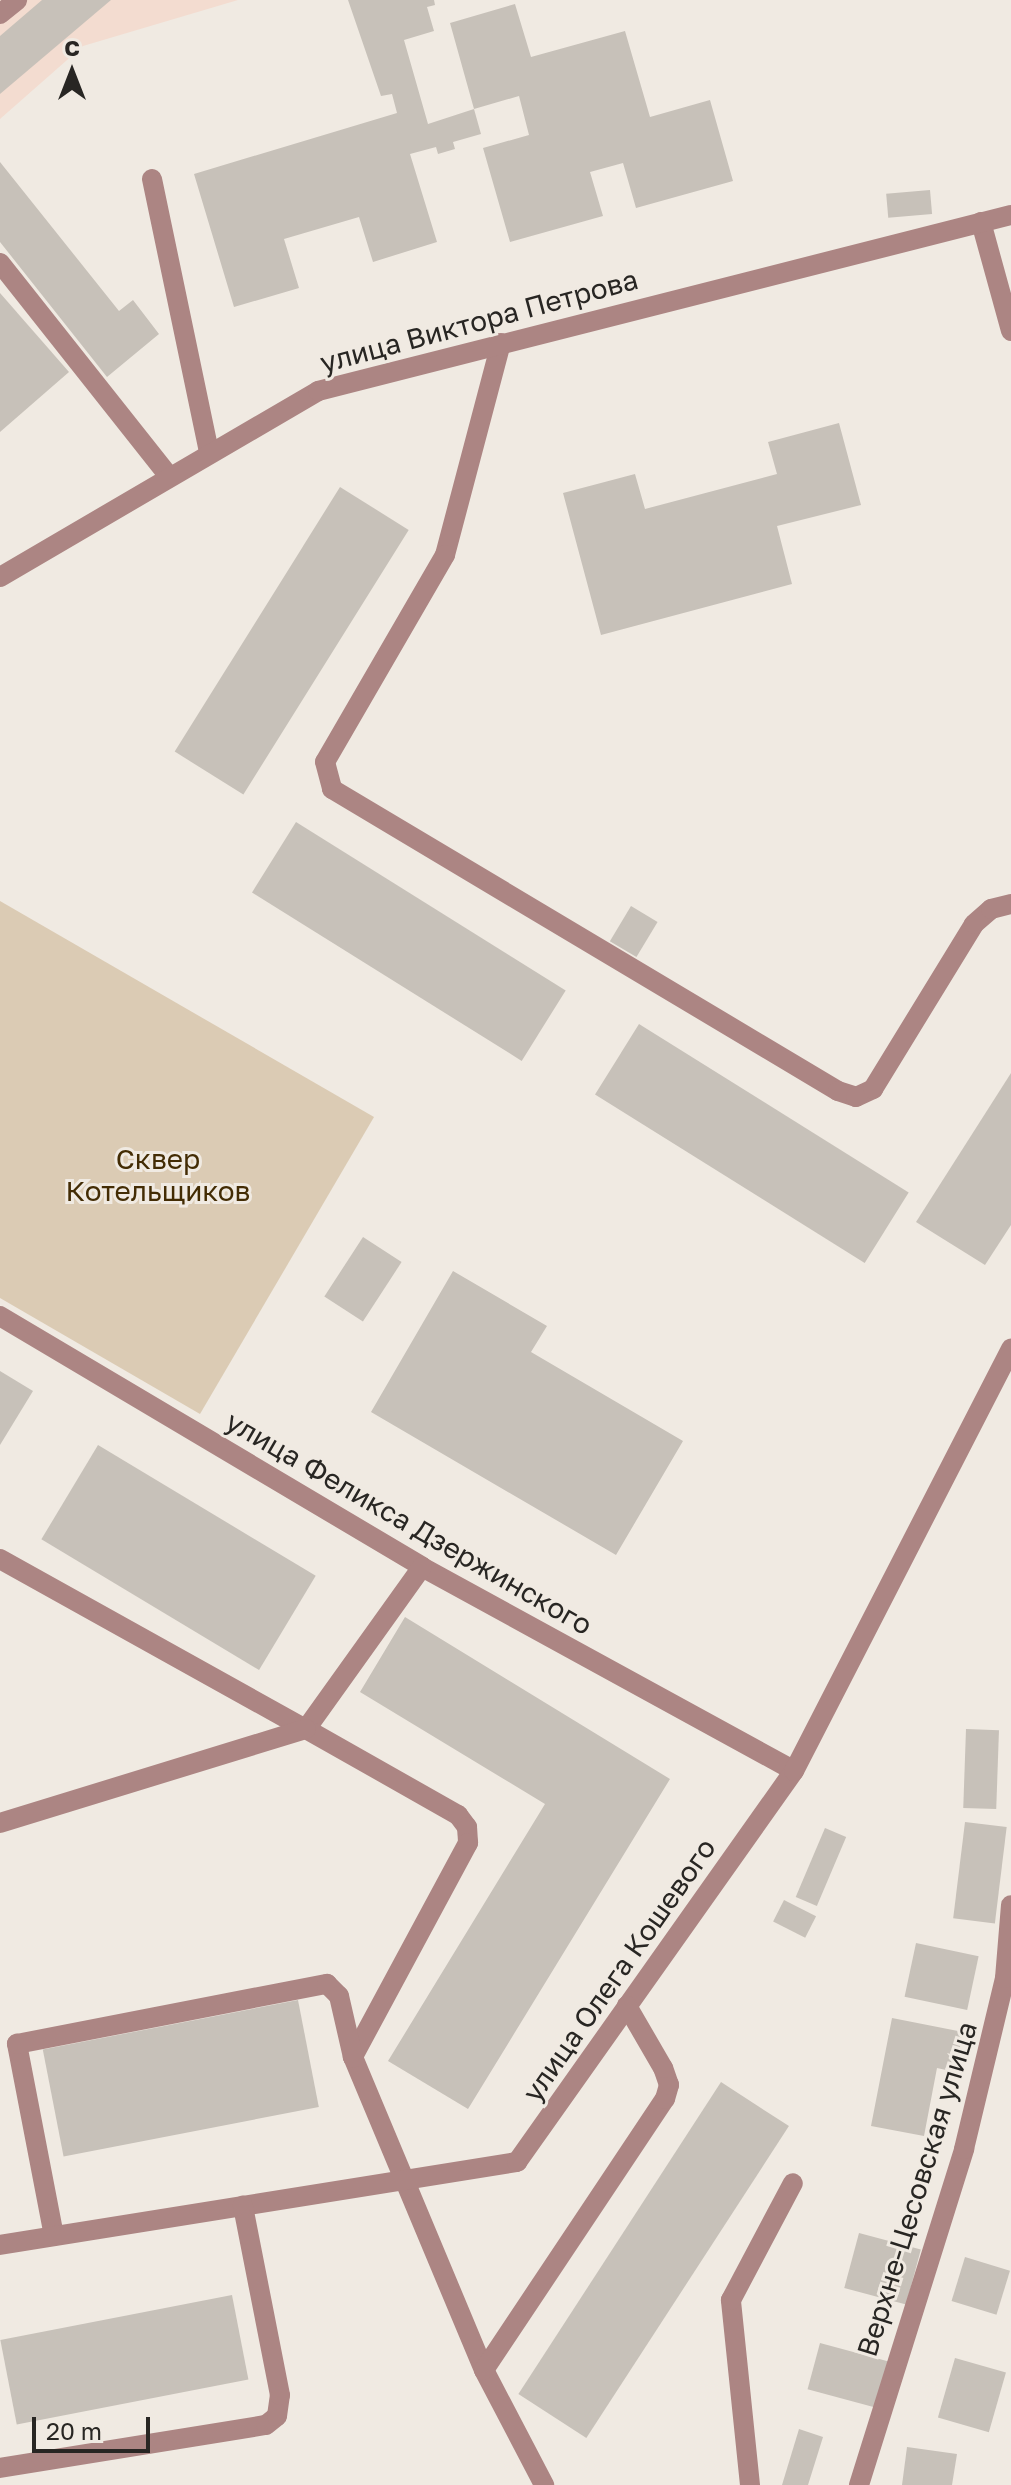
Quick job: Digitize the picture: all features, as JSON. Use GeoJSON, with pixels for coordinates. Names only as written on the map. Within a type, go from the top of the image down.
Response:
{"type":"FeatureCollection","features":[{"type":"Feature","properties":{"kind":"street"},"geometry":{"type":"LineString","coordinates":[[0,14],[17,0]]}},
{"type":"Feature","properties":{"kind":"street"},"geometry":{"type":"LineString","coordinates":[[152,179],[209,452]]}},
{"type":"Feature","properties":{"kind":"street","name":"улица Виктора Петрова"},"geometry":{"type":"LineString","coordinates":[[0,577],[318,391],[1011,215]]}},
{"type":"Feature","properties":{"kind":"street"},"geometry":{"type":"LineString","coordinates":[[981,222],[1011,331]]}},
{"type":"Feature","properties":{"kind":"street"},"geometry":{"type":"LineString","coordinates":[[0,263],[169,476]]}},
{"type":"Feature","properties":{"kind":"street"},"geometry":{"type":"LineString","coordinates":[[501,343],[445,555],[325,762],[332,789],[838,1091],[856,1097],[873,1089],[974,924],[991,909],[1011,904]]}},
{"type":"Feature","properties":{"kind":"street","name":"улица Феликса Дзержинского"},"geometry":{"type":"LineString","coordinates":[[0,1316],[422,1567],[794,1771]]}},
{"type":"Feature","properties":{"kind":"street","name":"улица Олега Кошевого"},"geometry":{"type":"LineString","coordinates":[[0,2245],[517,2162],[794,1771],[1011,1348]]}},
{"type":"Feature","properties":{"kind":"street"},"geometry":{"type":"LineString","coordinates":[[0,1559],[458,1815],[467,1827],[468,1843],[353,2057]]}},
{"type":"Feature","properties":{"kind":"street"},"geometry":{"type":"LineString","coordinates":[[0,1823],[306,1729],[422,1567]]}},
{"type":"Feature","properties":{"kind":"street","name":"Верхне-Цесовская улица"},"geometry":{"type":"LineString","coordinates":[[859,2485],[971,2121],[1005,1978],[1011,1905]]}},
{"type":"Feature","properties":{"kind":"street"},"geometry":{"type":"LineString","coordinates":[[54,2236],[8,2046],[327,1984],[339,1996],[353,2057],[401,2181],[484,2370],[544,2485]]}},
{"type":"Feature","properties":{"kind":"street"},"geometry":{"type":"LineString","coordinates":[[484,2370],[665,2099],[669,2085],[663,2068],[627,2006]]}},
{"type":"Feature","properties":{"kind":"street"},"geometry":{"type":"LineString","coordinates":[[750,2485],[731,2300],[793,2183]]}},
{"type":"Feature","properties":{"kind":"street"},"geometry":{"type":"LineString","coordinates":[[0,2468],[266,2425],[277,2416],[280,2395],[243,2206]]}},
{"type":"Feature","properties":{"kind":"shaded area"},"geometry":{"type":"Polygon","coordinates":[[[0,0],[238,0],[83,46],[0,119],[0,0]]]}},
{"type":"Feature","properties":{"kind":"green space","name":"Сквер Котельщиков"},"geometry":{"type":"Polygon","coordinates":[[[0,901],[374,1117],[200,1414],[0,1298],[0,901]]]}},
{"type":"Feature","properties":{"kind":"building"},"geometry":{"type":"Polygon","coordinates":[[[42,0],[111,0],[0,94],[0,36],[42,0]]]}},
{"type":"Feature","properties":{"kind":"building"},"geometry":{"type":"Polygon","coordinates":[[[348,0],[434,0],[435,5],[427,7],[434,31],[404,40],[428,124],[474,109],[481,134],[453,142],[455,149],[438,154],[436,147],[410,154],[437,242],[373,262],[359,217],[284,239],[299,288],[234,307],[194,174],[397,113],[392,94],[381,96],[348,0]]]}},
{"type":"Feature","properties":{"kind":"building"},"geometry":{"type":"Polygon","coordinates":[[[515,4],[531,57],[625,31],[650,117],[710,100],[733,181],[636,208],[623,163],[590,172],[603,216],[510,242],[483,148],[529,135],[519,96],[474,109],[450,23],[515,4]]]}},
{"type":"Feature","properties":{"kind":"building"},"geometry":{"type":"Polygon","coordinates":[[[0,162],[119,311],[133,300],[159,334],[107,377],[0,242],[0,162]]]}},
{"type":"Feature","properties":{"kind":"building"},"geometry":{"type":"Polygon","coordinates":[[[930,190],[932,214],[888,218],[886,194],[930,190]]]}},
{"type":"Feature","properties":{"kind":"building"},"geometry":{"type":"Polygon","coordinates":[[[0,293],[69,372],[0,432],[0,293]]]}},
{"type":"Feature","properties":{"kind":"building"},"geometry":{"type":"Polygon","coordinates":[[[839,423],[861,505],[777,526],[792,584],[601,635],[563,493],[635,474],[645,509],[777,474],[768,442],[839,423]]]}},
{"type":"Feature","properties":{"kind":"building"},"geometry":{"type":"Polygon","coordinates":[[[340,487],[409,530],[243,795],[175,752],[340,487]]]}},
{"type":"Feature","properties":{"kind":"building"},"geometry":{"type":"Polygon","coordinates":[[[296,822],[566,991],[522,1061],[252,892],[296,822]]]}},
{"type":"Feature","properties":{"kind":"building"},"geometry":{"type":"Polygon","coordinates":[[[631,906],[658,922],[636,957],[610,941],[631,906]]]}},
{"type":"Feature","properties":{"kind":"building"},"geometry":{"type":"Polygon","coordinates":[[[639,1024],[909,1193],[865,1263],[595,1094],[639,1024]]]}},
{"type":"Feature","properties":{"kind":"building"},"geometry":{"type":"Polygon","coordinates":[[[1011,1073],[1011,1225],[985,1265],[916,1222],[1011,1073]]]}},
{"type":"Feature","properties":{"kind":"building"},"geometry":{"type":"Polygon","coordinates":[[[363,1237],[402,1262],[363,1322],[324,1297],[363,1237]]]}},
{"type":"Feature","properties":{"kind":"building"},"geometry":{"type":"Polygon","coordinates":[[[453,1271],[547,1326],[531,1352],[683,1441],[616,1555],[371,1412],[453,1271]]]}},
{"type":"Feature","properties":{"kind":"building"},"geometry":{"type":"Polygon","coordinates":[[[0,1371],[33,1391],[0,1445],[0,1371]]]}},
{"type":"Feature","properties":{"kind":"building"},"geometry":{"type":"Polygon","coordinates":[[[98,1445],[316,1576],[259,1670],[41,1539],[98,1445]]]}},
{"type":"Feature","properties":{"kind":"building"},"geometry":{"type":"Polygon","coordinates":[[[405,1617],[670,1779],[468,2109],[388,2061],[545,1804],[360,1692],[405,1617]]]}},
{"type":"Feature","properties":{"kind":"building"},"geometry":{"type":"Polygon","coordinates":[[[966,1729],[999,1730],[996,1809],[963,1808],[966,1729]]]}},
{"type":"Feature","properties":{"kind":"building"},"geometry":{"type":"Polygon","coordinates":[[[965,1822],[1007,1827],[995,1923],[953,1918],[965,1822]]]}},
{"type":"Feature","properties":{"kind":"building"},"geometry":{"type":"Polygon","coordinates":[[[825,1828],[846,1837],[817,1906],[796,1897],[825,1828]]]}},
{"type":"Feature","properties":{"kind":"building"},"geometry":{"type":"Polygon","coordinates":[[[784,1900],[816,1916],[805,1938],[773,1921],[784,1900]]]}},
{"type":"Feature","properties":{"kind":"building"},"geometry":{"type":"Polygon","coordinates":[[[916,1943],[979,1956],[967,2010],[905,1997],[916,1943]]]}},
{"type":"Feature","properties":{"kind":"building"},"geometry":{"type":"Polygon","coordinates":[[[298,2000],[319,2107],[64,2157],[43,2050],[298,2000]]]}},
{"type":"Feature","properties":{"kind":"building"},"geometry":{"type":"Polygon","coordinates":[[[892,2018],[963,2032],[955,2072],[937,2068],[924,2136],[871,2126],[892,2018]]]}},
{"type":"Feature","properties":{"kind":"building"},"geometry":{"type":"Polygon","coordinates":[[[721,2082],[789,2126],[586,2438],[518,2394],[721,2082]]]}},
{"type":"Feature","properties":{"kind":"building"},"geometry":{"type":"Polygon","coordinates":[[[859,2233],[921,2250],[906,2305],[844,2288],[859,2233]]]}},
{"type":"Feature","properties":{"kind":"building"},"geometry":{"type":"Polygon","coordinates":[[[965,2257],[1010,2271],[996,2315],[952,2301],[965,2257]]]}},
{"type":"Feature","properties":{"kind":"building"},"geometry":{"type":"Polygon","coordinates":[[[232,2295],[248,2379],[17,2424],[0,2340],[232,2295]]]}},
{"type":"Feature","properties":{"kind":"building"},"geometry":{"type":"Polygon","coordinates":[[[820,2343],[890,2362],[877,2408],[808,2389],[820,2343]]]}},
{"type":"Feature","properties":{"kind":"building"},"geometry":{"type":"Polygon","coordinates":[[[955,2358],[1006,2373],[989,2432],[938,2418],[955,2358]]]}},
{"type":"Feature","properties":{"kind":"building"},"geometry":{"type":"Polygon","coordinates":[[[799,2429],[823,2437],[808,2485],[782,2485],[799,2429]]]}},
{"type":"Feature","properties":{"kind":"building"},"geometry":{"type":"Polygon","coordinates":[[[907,2447],[957,2454],[952,2485],[902,2485],[907,2447]]]}}]}
